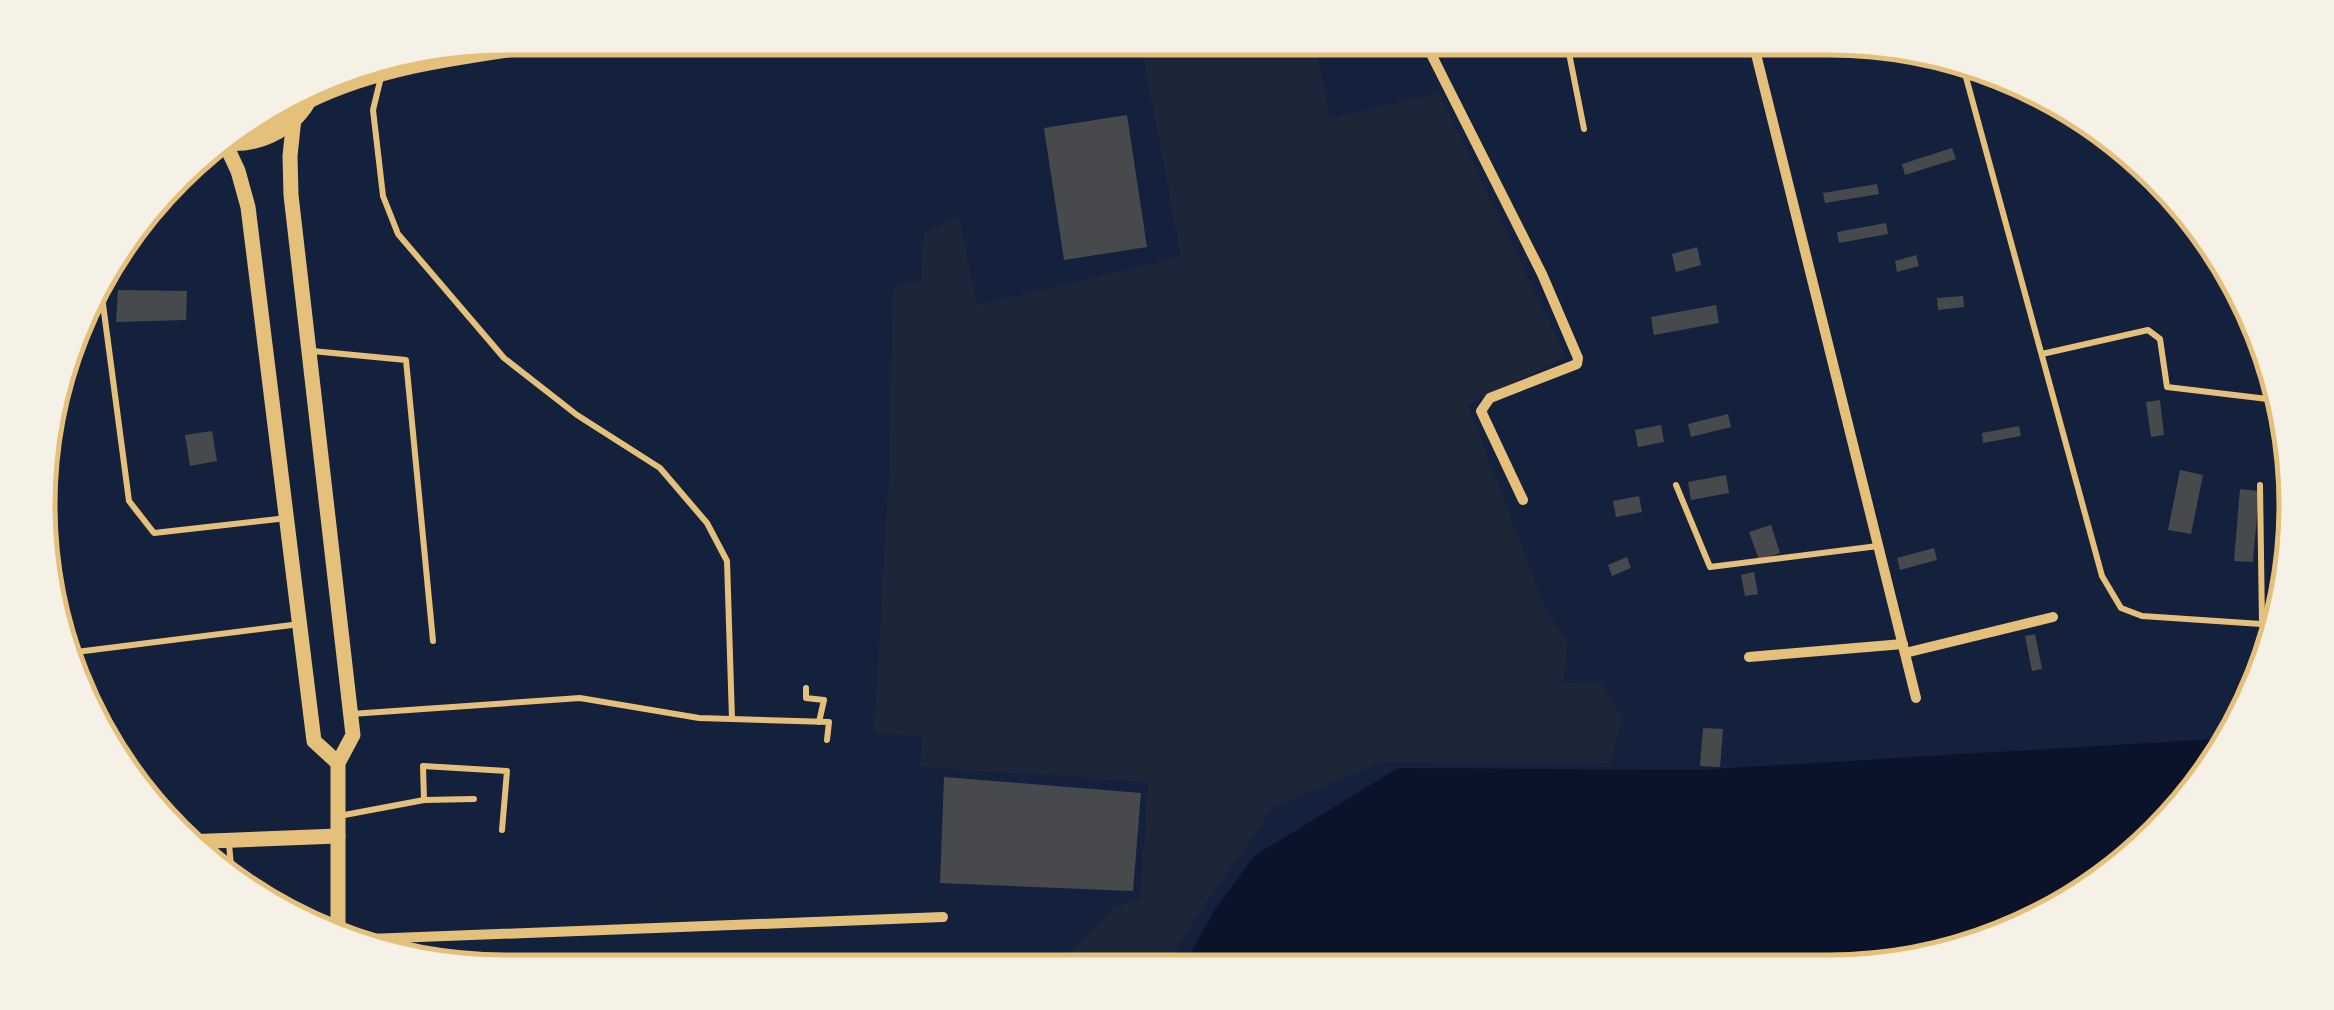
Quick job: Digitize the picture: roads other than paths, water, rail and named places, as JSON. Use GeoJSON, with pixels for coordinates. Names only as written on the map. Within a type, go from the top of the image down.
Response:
{"type":"FeatureCollection","features":[{"type":"Feature","properties":{"kind":"highway"},"geometry":{"type":"LineString","coordinates":[[414,65],[447,59]]}},
{"type":"Feature","properties":{"kind":"highway"},"geometry":{"type":"LineString","coordinates":[[240,141],[250,142],[294,118],[305,102]]}},
{"type":"Feature","properties":{"kind":"street"},"geometry":{"type":"LineString","coordinates":[[1432,55],[1542,274],[1578,358],[1577,364],[1483,404],[1481,410],[1523,500]]}},
{"type":"Feature","properties":{"kind":"street"},"geometry":{"type":"LineString","coordinates":[[1756,55],[1916,698]]}},
{"type":"Feature","properties":{"kind":"street"},"geometry":{"type":"LineString","coordinates":[[294,118],[291,195],[353,735],[338,763],[340,923]]}},
{"type":"Feature","properties":{"kind":"street"},"geometry":{"type":"LineString","coordinates":[[228,151],[248,207],[314,741],[338,763]]}},
{"type":"Feature","properties":{"kind":"street"},"geometry":{"type":"LineString","coordinates":[[1749,657],[1904,648],[2053,618]]}},
{"type":"Feature","properties":{"kind":"street"},"geometry":{"type":"LineString","coordinates":[[206,841],[338,836]]}},
{"type":"Feature","properties":{"kind":"street"},"geometry":{"type":"LineString","coordinates":[[381,938],[944,917]]}},
{"type":"Feature","properties":{"kind":"lane"},"geometry":{"type":"LineString","coordinates":[[1569,55],[1584,129]]}},
{"type":"Feature","properties":{"kind":"lane"},"geometry":{"type":"LineString","coordinates":[[382,72],[373,110],[383,196],[398,234],[504,358],[577,415],[660,468],[707,523],[727,560],[732,719]]}},
{"type":"Feature","properties":{"kind":"lane"},"geometry":{"type":"LineString","coordinates":[[1966,76],[2102,576],[2122,608],[2142,616],[2262,623],[2260,485]]}},
{"type":"Feature","properties":{"kind":"lane"},"geometry":{"type":"LineString","coordinates":[[103,303],[129,501],[154,533],[289,518]]}},
{"type":"Feature","properties":{"kind":"lane"},"geometry":{"type":"LineString","coordinates":[[2042,354],[2148,330],[2160,340],[2166,387],[2266,399]]}},
{"type":"Feature","properties":{"kind":"lane"},"geometry":{"type":"LineString","coordinates":[[311,351],[406,360],[432,641]]}},
{"type":"Feature","properties":{"kind":"lane"},"geometry":{"type":"LineString","coordinates":[[1676,485],[1710,567],[1879,546]]}},
{"type":"Feature","properties":{"kind":"lane"},"geometry":{"type":"LineString","coordinates":[[80,652],[300,624]]}},
{"type":"Feature","properties":{"kind":"lane"},"geometry":{"type":"LineString","coordinates":[[806,688],[806,698],[824,700],[819,722]]}},
{"type":"Feature","properties":{"kind":"lane"},"geometry":{"type":"LineString","coordinates":[[350,714],[580,698],[699,718],[828,722],[827,740]]}},
{"type":"Feature","properties":{"kind":"lane"},"geometry":{"type":"LineString","coordinates":[[424,800],[423,766],[507,771],[502,830]]}},
{"type":"Feature","properties":{"kind":"lane"},"geometry":{"type":"LineString","coordinates":[[338,816],[424,800],[474,798]]}},
{"type":"Feature","properties":{"kind":"lane"},"geometry":{"type":"LineString","coordinates":[[229,840],[231,862]]}}]}
